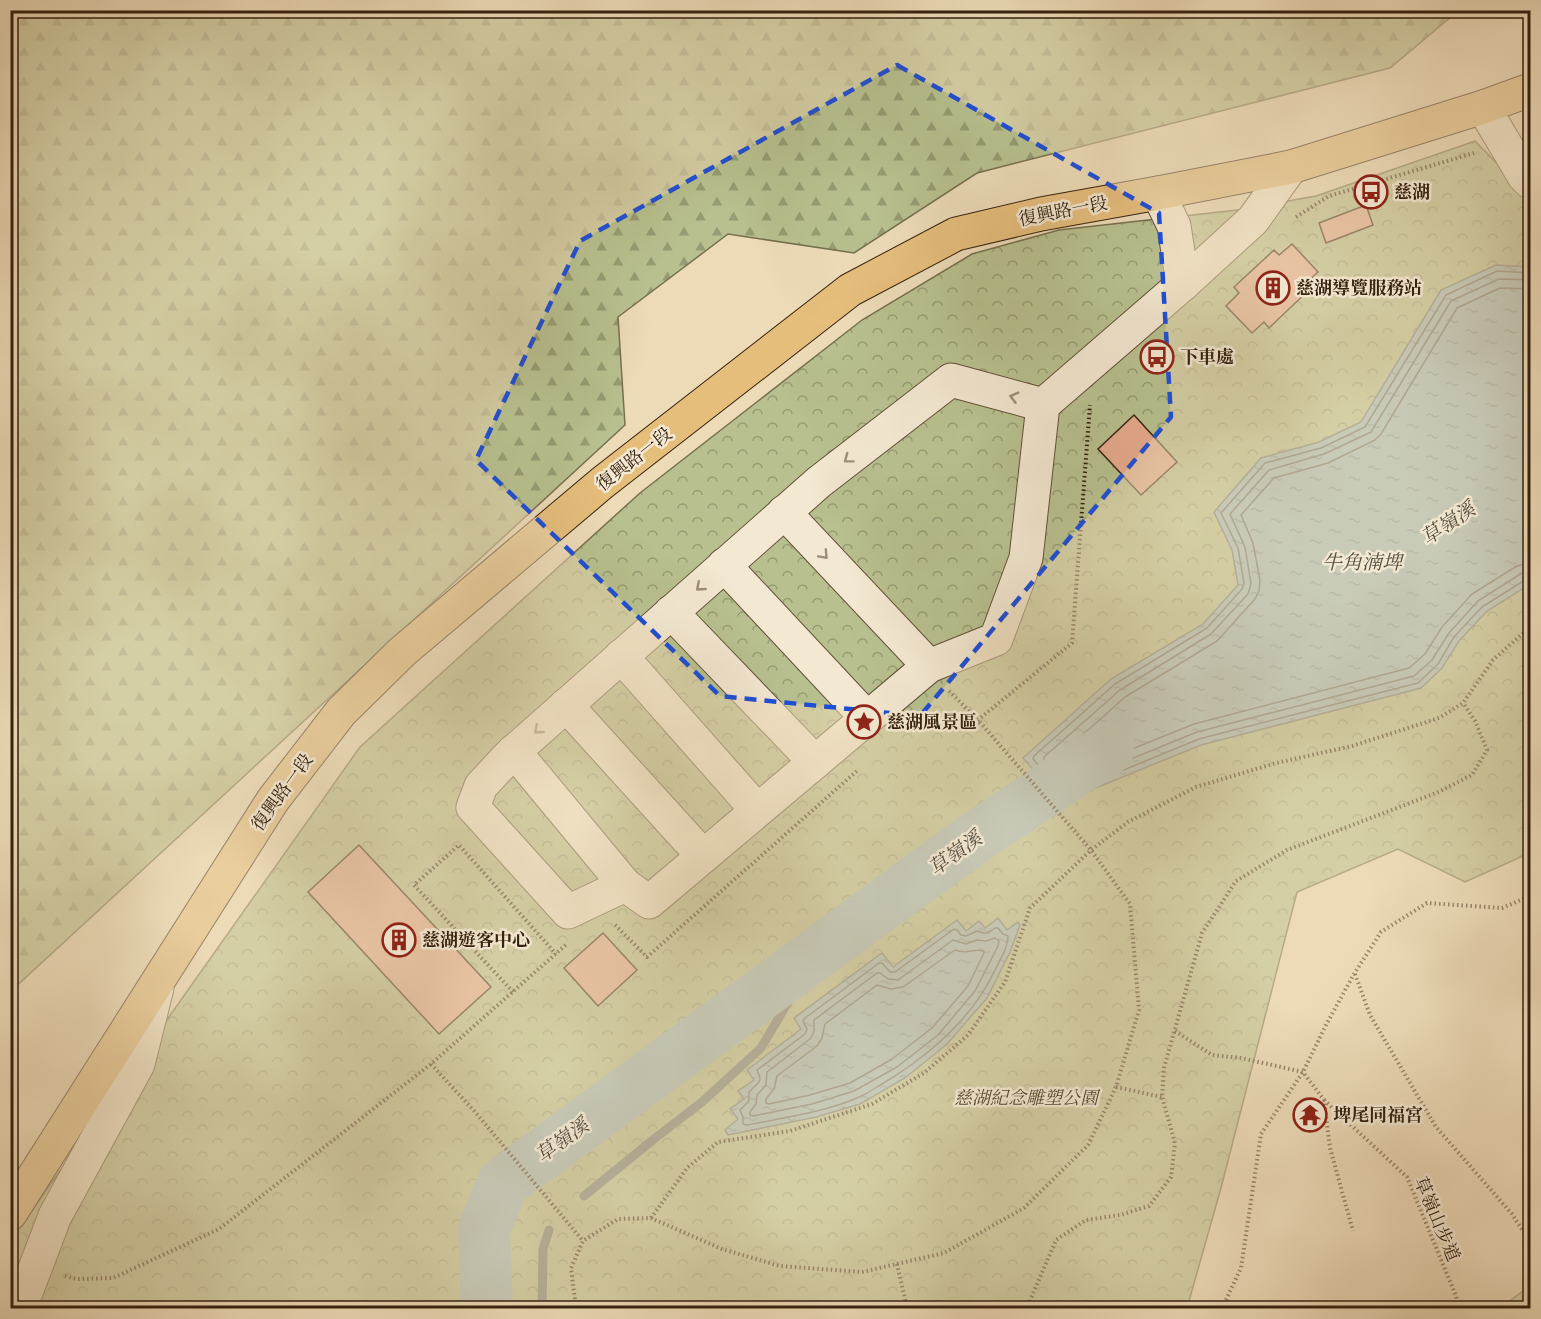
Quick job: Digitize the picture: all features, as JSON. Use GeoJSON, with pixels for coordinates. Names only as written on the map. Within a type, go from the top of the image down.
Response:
{"type":"FeatureCollection","features":[{"type":"Feature","properties":{"kind":"main road","name":"復興路一段"},"geometry":{"type":"LineString","coordinates":[[10,1214],[273,800],[341,712],[402,652],[602,483],[850,290],[956,234],[1041,214],[1291,167],[1530,90]]}},
{"type":"Feature","properties":{"kind":"street"},"geometry":{"type":"LineString","coordinates":[[1483,107],[1524,176],[1530,182]]}},
{"type":"Feature","properties":{"kind":"street"},"geometry":{"type":"LineString","coordinates":[[514,751],[625,885],[649,902],[929,666],[996,639],[1026,558],[1054,396],[1253,220],[1291,167]]}},
{"type":"Feature","properties":{"kind":"street"},"geometry":{"type":"LineString","coordinates":[[1158,193],[1174,226],[1183,284]]}},
{"type":"Feature","properties":{"kind":"street"},"geometry":{"type":"LineString","coordinates":[[625,885],[568,912],[473,807],[481,786],[514,751],[784,512],[819,482],[951,380],[1054,396]]}},
{"type":"Feature","properties":{"kind":"street"},"geometry":{"type":"LineString","coordinates":[[784,512],[929,666]]}},
{"type":"Feature","properties":{"kind":"street"},"geometry":{"type":"LineString","coordinates":[[724,566],[867,718]]}},
{"type":"Feature","properties":{"kind":"street"},"geometry":{"type":"LineString","coordinates":[[671,612],[815,762]]}},
{"type":"Feature","properties":{"kind":"street"},"geometry":{"type":"LineString","coordinates":[[621,656],[758,810]]}},
{"type":"Feature","properties":{"kind":"street"},"geometry":{"type":"LineString","coordinates":[[566,705],[703,856]]}},
{"type":"Feature","properties":{"kind":"street"},"geometry":{"type":"LineString","coordinates":[[20,1308],[55,1216],[138,1064],[159,981]]}},
{"type":"Feature","properties":{"kind":"path"},"geometry":{"type":"LineString","coordinates":[[651,1218],[687,1168],[718,1142],[790,1131],[872,1104],[924,1073],[968,1035],[1005,982],[1030,909],[1091,850],[1128,822],[1196,787],[1276,763],[1352,746],[1439,718],[1463,703],[1493,660],[1530,627]]}},
{"type":"Feature","properties":{"kind":"path"},"geometry":{"type":"LineString","coordinates":[[1024,1308],[1028,1305],[1056,1240],[1086,1220],[1120,1215],[1149,1206],[1171,1177],[1175,1143],[1162,1098],[1164,1068],[1202,933],[1236,881],[1287,850],[1436,793],[1472,775],[1487,750],[1475,721],[1463,703]]}},
{"type":"Feature","properties":{"kind":"path"},"geometry":{"type":"LineString","coordinates":[[576,1308],[571,1268],[583,1241],[618,1219],[651,1218],[722,1249],[780,1266],[862,1272],[944,1253],[1024,1209],[1088,1145],[1116,1087],[1139,1010],[1130,904],[1091,850],[978,720]]}},
{"type":"Feature","properties":{"kind":"path"},"geometry":{"type":"LineString","coordinates":[[58,1274],[76,1279],[113,1278],[219,1229],[431,1064],[513,992],[556,954],[459,845],[414,885],[513,992]]}},
{"type":"Feature","properties":{"kind":"path"},"geometry":{"type":"LineString","coordinates":[[1222,1308],[1241,1268],[1262,1134],[1303,1072],[1354,974],[1381,932],[1427,903],[1502,908],[1530,896]]}},
{"type":"Feature","properties":{"kind":"path"},"geometry":{"type":"LineString","coordinates":[[1354,974],[1370,1015],[1436,1127],[1512,1214],[1530,1242]]}},
{"type":"Feature","properties":{"kind":"path"},"geometry":{"type":"LineString","coordinates":[[1175,1030],[1212,1055],[1241,1058],[1303,1072]]}},
{"type":"Feature","properties":{"kind":"path"},"geometry":{"type":"LineString","coordinates":[[431,1064],[476,1113],[583,1241]]}},
{"type":"Feature","properties":{"kind":"path","name":"草嶺山步道"},"geometry":{"type":"LineString","coordinates":[[1303,1072],[1324,1100],[1407,1177],[1459,1308]]}},
{"type":"Feature","properties":{"kind":"path"},"geometry":{"type":"LineString","coordinates":[[1116,1087],[1162,1098]]}},
{"type":"Feature","properties":{"kind":"path"},"geometry":{"type":"LineString","coordinates":[[1324,1100],[1330,1148],[1353,1231]]}},
{"type":"Feature","properties":{"kind":"path"},"geometry":{"type":"LineString","coordinates":[[897,1264],[907,1308]]}},
{"type":"Feature","properties":{"kind":"highlighted area"},"geometry":{"type":"Polygon","coordinates":[[[897,65],[1159,213],[1171,417],[920,716],[720,696],[476,460],[580,241],[897,65]]]}},
{"type":"Feature","properties":{"kind":"green space"},"geometry":{"type":"Polygon","coordinates":[[[11,11],[1458,11],[1390,68],[977,173],[854,253],[728,234],[618,317],[625,425],[11,991],[11,11]]]}},
{"type":"Feature","properties":{"kind":"green space","name":"慈湖風景區"},"geometry":{"type":"Polygon","coordinates":[[[1475,141],[1530,197],[1530,853],[1465,882],[1398,849],[1297,892],[1221,1188],[1187,1308],[11,1308],[11,1240],[360,747],[640,493],[862,320],[972,254],[1059,230],[1237,210],[1316,196],[1475,141]]]}},
{"type":"Feature","properties":{"kind":"green space"},"geometry":{"type":"Polygon","coordinates":[[[1530,1286],[1530,1308],[1500,1308],[1530,1286]]]}},
{"type":"Feature","properties":{"kind":"water","name":"牛角湳埤"},"geometry":{"type":"Polygon","coordinates":[[[1496,265],[1530,267],[1530,584],[1487,611],[1459,641],[1442,668],[1421,688],[1201,745],[1061,802],[1023,758],[1111,679],[1203,624],[1238,585],[1232,550],[1214,512],[1261,458],[1319,442],[1361,422],[1441,290],[1496,265]]]}},
{"type":"Feature","properties":{"kind":"water"},"geometry":{"type":"Polygon","coordinates":[[[998,918],[1007,930],[1018,922],[1020,925],[1010,952],[987,998],[947,1044],[905,1078],[860,1104],[816,1117],[728,1135],[725,1130],[738,1119],[730,1109],[744,1099],[738,1091],[754,1080],[747,1070],[801,1029],[794,1018],[882,953],[893,967],[957,920],[966,931],[979,921],[985,928],[998,918]]]}},
{"type":"Feature","properties":{"kind":"building"},"geometry":{"type":"Polygon","coordinates":[[[1366,205],[1373,225],[1326,243],[1319,223],[1366,205]]]}},
{"type":"Feature","properties":{"kind":"building","name":"慈湖導覽服務站"},"geometry":{"type":"Polygon","coordinates":[[[1292,244],[1318,272],[1306,283],[1311,288],[1269,328],[1264,322],[1252,333],[1226,306],[1239,293],[1234,287],[1274,250],[1279,255],[1292,244]]]}},
{"type":"Feature","properties":{"kind":"building"},"geometry":{"type":"Polygon","coordinates":[[[1134,415],[1177,462],[1141,495],[1098,449],[1134,415]]]}},
{"type":"Feature","properties":{"kind":"building","name":"慈湖遊客中心"},"geometry":{"type":"Polygon","coordinates":[[[359,845],[491,987],[439,1034],[308,892],[359,845]]]}},
{"type":"Feature","properties":{"kind":"building"},"geometry":{"type":"Polygon","coordinates":[[[603,933],[637,970],[598,1006],[564,968],[603,933]]]}},
{"type":"Feature","properties":{"kind":"waterway","name":"草嶺溪"},"geometry":{"type":"LineString","coordinates":[[487,1308],[484,1229],[503,1183],[973,839],[1108,749]]}},
{"type":"Feature","properties":{"kind":"waterway"},"geometry":{"type":"LineString","coordinates":[[584,1196],[702,1102],[761,1048],[818,951]]}},
{"type":"Feature","properties":{"kind":"waterway"},"geometry":{"type":"LineString","coordinates":[[542,1308],[543,1249],[549,1230]]}},
{"type":"Feature","properties":{"kind":"place","name":"慈湖"},"geometry":{"type":"Point","coordinates":[1371,192]}},
{"type":"Feature","properties":{"kind":"place","name":"慈湖導覽服務站"},"geometry":{"type":"Point","coordinates":[1273,288]}},
{"type":"Feature","properties":{"kind":"place","name":"下車處"},"geometry":{"type":"Point","coordinates":[1157,357]}},
{"type":"Feature","properties":{"kind":"place","name":"慈湖風景區"},"geometry":{"type":"Point","coordinates":[864,722]}},
{"type":"Feature","properties":{"kind":"place","name":"慈湖遊客中心"},"geometry":{"type":"Point","coordinates":[399,940]}},
{"type":"Feature","properties":{"kind":"place","name":"埤尾同福宮"},"geometry":{"type":"Point","coordinates":[1310,1115]}},
{"type":"Feature","properties":{"kind":"park label","name":"慈湖紀念雕塑公園"},"geometry":{"type":"Point","coordinates":[1026,1098]}}]}
